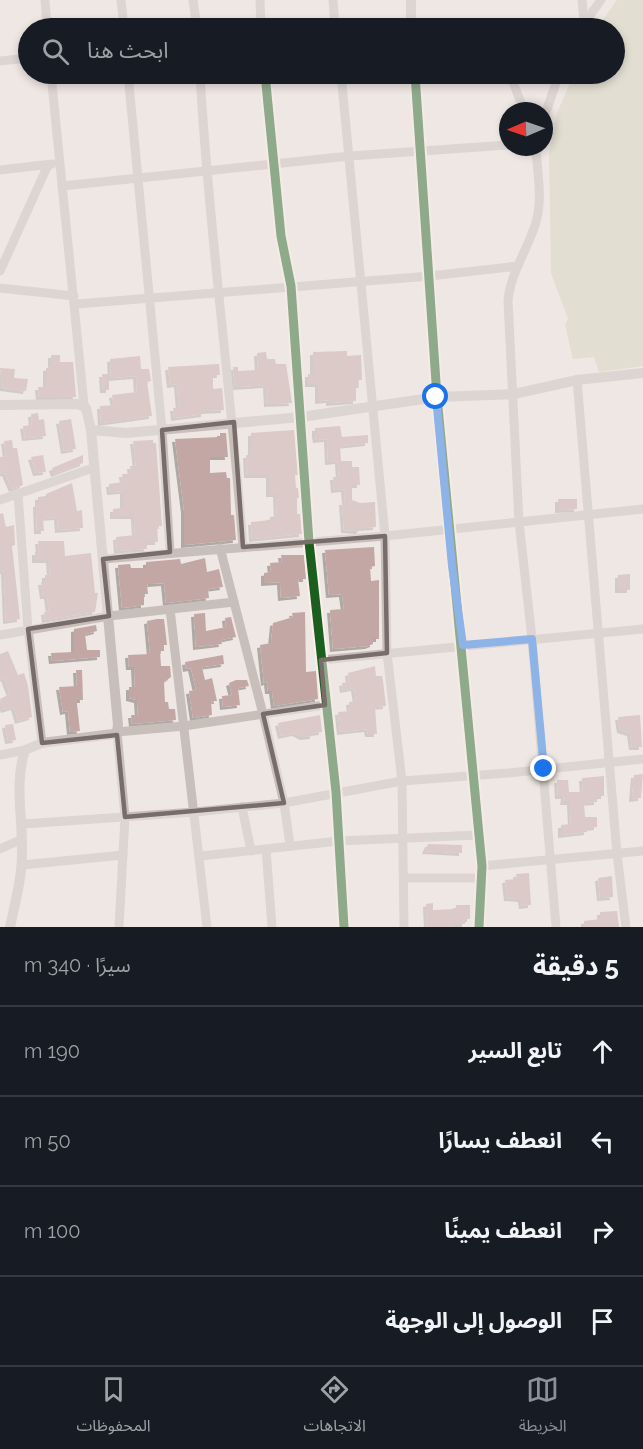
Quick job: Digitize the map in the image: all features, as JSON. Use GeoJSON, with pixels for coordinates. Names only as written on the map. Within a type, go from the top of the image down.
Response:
{"type":"FeatureCollection","features":[{"type":"Feature","properties":{"kind":"street"},"geometry":{"type":"LineString","coordinates":[[45,0],[46,18]]}},
{"type":"Feature","properties":{"kind":"street"},"geometry":{"type":"LineString","coordinates":[[121,0],[123,18]]}},
{"type":"Feature","properties":{"kind":"street"},"geometry":{"type":"LineString","coordinates":[[194,0],[195,18]]}},
{"type":"Feature","properties":{"kind":"street"},"geometry":{"type":"LineString","coordinates":[[260,0],[261,18]]}},
{"type":"Feature","properties":{"kind":"street"},"geometry":{"type":"LineString","coordinates":[[333,0],[334,18]]}},
{"type":"Feature","properties":{"kind":"street"},"geometry":{"type":"LineString","coordinates":[[411,0],[411,18]]}},
{"type":"Feature","properties":{"kind":"street"},"geometry":{"type":"LineString","coordinates":[[582,0],[582,18]]}},
{"type":"Feature","properties":{"kind":"street"},"geometry":{"type":"LineString","coordinates":[[587,18],[601,0]]}},
{"type":"Feature","properties":{"kind":"street"},"geometry":{"type":"LineString","coordinates":[[0,61],[18,59]]}},
{"type":"Feature","properties":{"kind":"street"},"geometry":{"type":"LineString","coordinates":[[52,84],[84,405],[91,430],[125,817],[119,927]]}},
{"type":"Feature","properties":{"kind":"street"},"geometry":{"type":"LineString","coordinates":[[129,84],[162,430],[170,552]]}},
{"type":"Feature","properties":{"kind":"street"},"geometry":{"type":"LineString","coordinates":[[201,84],[213,255],[220,293],[226,376],[234,422],[243,546]]}},
{"type":"Feature","properties":{"kind":"street"},"geometry":{"type":"LineString","coordinates":[[266,84],[281,236],[291,286],[309,542],[336,792],[344,927]]}},
{"type":"Feature","properties":{"kind":"street"},"geometry":{"type":"LineString","coordinates":[[342,84],[359,282],[385,536],[387,653],[402,781],[404,927]]}},
{"type":"Feature","properties":{"kind":"street"},"geometry":{"type":"LineString","coordinates":[[416,84],[436,397],[448,529],[463,645],[482,866],[479,927]]}},
{"type":"Feature","properties":{"kind":"street"},"geometry":{"type":"LineString","coordinates":[[514,84],[521,102]]}},
{"type":"Feature","properties":{"kind":"street"},"geometry":{"type":"LineString","coordinates":[[549,102],[556,84]]}},
{"type":"Feature","properties":{"kind":"street"},"geometry":{"type":"LineString","coordinates":[[62,186],[350,156],[499,146]]}},
{"type":"Feature","properties":{"kind":"street"},"geometry":{"type":"LineString","coordinates":[[536,156],[538,212],[509,287],[508,301],[519,522],[544,769],[556,927]]}},
{"type":"Feature","properties":{"kind":"street"},"geometry":{"type":"LineString","coordinates":[[0,167],[48,165],[60,161]]}},
{"type":"Feature","properties":{"kind":"street"},"geometry":{"type":"LineString","coordinates":[[0,271],[48,165]]}},
{"type":"Feature","properties":{"kind":"street"},"geometry":{"type":"LineString","coordinates":[[0,288],[75,300],[149,299],[430,276],[518,266]]}},
{"type":"Feature","properties":{"kind":"street"},"geometry":{"type":"LineString","coordinates":[[91,430],[126,433],[301,417],[436,397],[514,394],[577,380],[643,373]]}},
{"type":"Feature","properties":{"kind":"street"},"geometry":{"type":"LineString","coordinates":[[577,380],[617,854],[626,927]]}},
{"type":"Feature","properties":{"kind":"street"},"geometry":{"type":"LineString","coordinates":[[0,405],[84,405]]}},
{"type":"Feature","properties":{"kind":"street"},"geometry":{"type":"LineString","coordinates":[[0,500],[93,468]]}},
{"type":"Feature","properties":{"kind":"street"},"geometry":{"type":"LineString","coordinates":[[18,494],[28,629],[42,743]]}},
{"type":"Feature","properties":{"kind":"street"},"geometry":{"type":"LineString","coordinates":[[103,559],[385,536],[643,510]]}},
{"type":"Feature","properties":{"kind":"street"},"geometry":{"type":"LineString","coordinates":[[220,548],[284,803],[290,845]]}},
{"type":"Feature","properties":{"kind":"street"},"geometry":{"type":"LineString","coordinates":[[0,635],[108,616],[234,602]]}},
{"type":"Feature","properties":{"kind":"street"},"geometry":{"type":"LineString","coordinates":[[170,609],[201,856],[207,927]]}},
{"type":"Feature","properties":{"kind":"street"},"geometry":{"type":"LineString","coordinates":[[321,660],[643,629]]}},
{"type":"Feature","properties":{"kind":"street"},"geometry":{"type":"LineString","coordinates":[[1,752],[25,750],[42,743],[117,732],[184,726],[325,705]]}},
{"type":"Feature","properties":{"kind":"street"},"geometry":{"type":"LineString","coordinates":[[10,927],[22,865],[23,824],[19,781],[25,750]]}},
{"type":"Feature","properties":{"kind":"street"},"geometry":{"type":"LineString","coordinates":[[23,824],[195,812],[284,803],[402,781],[643,759]]}},
{"type":"Feature","properties":{"kind":"street"},"geometry":{"type":"LineString","coordinates":[[243,807],[251,851]]}},
{"type":"Feature","properties":{"kind":"street"},"geometry":{"type":"LineString","coordinates":[[201,856],[339,841],[479,835]]}},
{"type":"Feature","properties":{"kind":"street"},"geometry":{"type":"LineString","coordinates":[[0,849],[22,839]]}},
{"type":"Feature","properties":{"kind":"street"},"geometry":{"type":"LineString","coordinates":[[266,849],[272,927]]}},
{"type":"Feature","properties":{"kind":"street"},"geometry":{"type":"LineString","coordinates":[[482,866],[643,852]]}},
{"type":"Feature","properties":{"kind":"street"},"geometry":{"type":"LineString","coordinates":[[22,865],[123,855]]}},
{"type":"Feature","properties":{"kind":"street"},"geometry":{"type":"LineString","coordinates":[[404,878],[482,878]]}},
{"type":"Feature","properties":{"kind":"highlighted area"},"geometry":{"type":"Polygon","coordinates":[[[234,422],[243,547],[385,536],[387,653],[321,660],[325,705],[263,714],[284,803],[125,817],[117,735],[42,743],[28,629],[109,616],[103,559],[170,552],[162,430],[234,422]]]}},
{"type":"Feature","properties":{"kind":"green space"},"geometry":{"type":"Polygon","coordinates":[[[617,0],[643,0],[643,366],[599,372],[594,357],[573,359],[565,325],[568,319],[551,273],[549,156],[553,156],[553,133],[557,113],[570,84],[625,84],[625,18],[604,18],[617,0]]]}},
{"type":"Feature","properties":{"kind":"building"},"geometry":{"type":"Polygon","coordinates":[[[347,351],[347,356],[361,355],[362,380],[358,380],[356,401],[329,403],[329,400],[318,401],[318,384],[308,384],[308,374],[313,374],[313,352],[347,351]]]}},
{"type":"Feature","properties":{"kind":"building"},"geometry":{"type":"Polygon","coordinates":[[[266,352],[267,359],[275,359],[276,364],[286,364],[292,403],[267,404],[266,385],[235,387],[233,367],[238,367],[238,371],[258,370],[257,353],[266,352]]]}},
{"type":"Feature","properties":{"kind":"building"},"geometry":{"type":"Polygon","coordinates":[[[51,355],[60,355],[60,362],[73,362],[76,397],[39,397],[38,387],[46,387],[46,368],[51,367],[51,355]]]}},
{"type":"Feature","properties":{"kind":"building"},"geometry":{"type":"Polygon","coordinates":[[[140,356],[141,369],[149,369],[151,381],[147,382],[152,416],[101,423],[100,406],[114,405],[112,395],[137,392],[136,376],[111,378],[110,359],[140,356]]]}},
{"type":"Feature","properties":{"kind":"building"},"geometry":{"type":"Polygon","coordinates":[[[219,364],[220,375],[213,375],[213,389],[222,388],[224,410],[204,411],[204,414],[174,418],[173,408],[179,408],[177,384],[170,385],[168,367],[219,364]]]}},
{"type":"Feature","properties":{"kind":"building"},"geometry":{"type":"Polygon","coordinates":[[[0,368],[15,369],[14,378],[28,379],[26,391],[3,388],[0,368]]]}},
{"type":"Feature","properties":{"kind":"building"},"geometry":{"type":"Polygon","coordinates":[[[102,374],[109,374],[109,390],[103,390],[102,374]]]}},
{"type":"Feature","properties":{"kind":"building"},"geometry":{"type":"Polygon","coordinates":[[[38,413],[39,420],[44,419],[46,436],[25,438],[23,426],[32,425],[31,414],[38,413]]]}},
{"type":"Feature","properties":{"kind":"building"},"geometry":{"type":"Polygon","coordinates":[[[71,419],[76,449],[64,451],[59,421],[71,419]]]}},
{"type":"Feature","properties":{"kind":"building"},"geometry":{"type":"Polygon","coordinates":[[[340,426],[342,437],[368,435],[368,443],[340,446],[341,461],[352,461],[352,467],[359,467],[360,485],[352,485],[352,500],[360,503],[375,502],[376,527],[361,528],[359,531],[344,530],[342,502],[345,502],[344,489],[334,490],[333,477],[339,477],[338,461],[328,462],[327,439],[316,440],[315,434],[315,428],[340,426]]]}},
{"type":"Feature","properties":{"kind":"building"},"geometry":{"type":"Polygon","coordinates":[[[294,430],[298,475],[295,475],[299,498],[297,498],[297,514],[300,514],[302,534],[252,539],[251,522],[270,520],[270,517],[277,516],[276,494],[269,494],[269,475],[247,475],[246,455],[251,455],[251,433],[294,430]]]}},
{"type":"Feature","properties":{"kind":"building"},"geometry":{"type":"Polygon","coordinates":[[[220,433],[226,433],[228,457],[210,457],[210,473],[226,472],[227,478],[230,478],[231,515],[234,515],[236,540],[184,545],[184,510],[175,439],[220,437],[220,433]]]}},
{"type":"Feature","properties":{"kind":"building"},"geometry":{"type":"Polygon","coordinates":[[[12,440],[13,448],[17,448],[23,485],[12,489],[5,473],[1,474],[0,457],[6,456],[4,441],[12,440]]]}},
{"type":"Feature","properties":{"kind":"building"},"geometry":{"type":"Polygon","coordinates":[[[153,440],[153,443],[156,443],[162,526],[157,526],[158,542],[147,542],[147,549],[117,551],[116,537],[135,535],[134,516],[113,516],[113,509],[123,508],[123,491],[110,492],[109,484],[123,482],[122,474],[131,474],[130,466],[136,466],[133,441],[153,440]]]}},
{"type":"Feature","properties":{"kind":"building"},"geometry":{"type":"Polygon","coordinates":[[[43,455],[46,472],[36,473],[31,457],[43,455]]]}},
{"type":"Feature","properties":{"kind":"building"},"geometry":{"type":"Polygon","coordinates":[[[83,455],[83,463],[54,474],[52,468],[83,455]]]}},
{"type":"Feature","properties":{"kind":"building"},"geometry":{"type":"Polygon","coordinates":[[[72,483],[77,511],[82,510],[83,528],[58,530],[57,517],[43,518],[44,531],[37,531],[38,497],[46,496],[72,483]]]}},
{"type":"Feature","properties":{"kind":"building"},"geometry":{"type":"Polygon","coordinates":[[[558,499],[577,499],[577,509],[558,510],[558,499]]]}},
{"type":"Feature","properties":{"kind":"building"},"geometry":{"type":"Polygon","coordinates":[[[3,513],[6,527],[14,525],[15,545],[12,546],[20,619],[6,621],[4,571],[0,572],[0,514],[3,513]]]}},
{"type":"Feature","properties":{"kind":"building"},"geometry":{"type":"Polygon","coordinates":[[[38,541],[64,541],[65,556],[91,553],[95,593],[98,593],[95,612],[45,620],[44,612],[49,611],[47,596],[43,596],[41,582],[45,582],[45,575],[50,575],[49,560],[35,560],[35,552],[39,552],[38,541]]]}},
{"type":"Feature","properties":{"kind":"building"},"geometry":{"type":"Polygon","coordinates":[[[374,547],[375,566],[370,567],[371,581],[379,580],[379,639],[373,639],[373,644],[368,646],[333,649],[330,610],[344,609],[342,594],[329,595],[325,550],[374,547]]]}},
{"type":"Feature","properties":{"kind":"building"},"geometry":{"type":"Polygon","coordinates":[[[281,555],[304,555],[306,579],[298,579],[300,596],[281,598],[280,582],[264,583],[264,573],[271,572],[270,563],[282,562],[281,555]]]}},
{"type":"Feature","properties":{"kind":"building"},"geometry":{"type":"Polygon","coordinates":[[[205,558],[207,572],[219,569],[223,587],[208,589],[209,598],[166,603],[164,583],[147,584],[148,594],[144,594],[144,605],[122,608],[118,565],[130,564],[131,568],[146,568],[146,562],[180,559],[181,564],[205,558]]]}},
{"type":"Feature","properties":{"kind":"building"},"geometry":{"type":"Polygon","coordinates":[[[630,574],[630,590],[618,590],[618,575],[630,574]]]}},
{"type":"Feature","properties":{"kind":"building"},"geometry":{"type":"Polygon","coordinates":[[[305,612],[306,672],[316,671],[318,699],[274,706],[272,691],[268,691],[267,682],[264,683],[260,645],[271,643],[273,623],[293,617],[292,613],[305,612]]]}},
{"type":"Feature","properties":{"kind":"building"},"geometry":{"type":"Polygon","coordinates":[[[205,613],[206,631],[226,627],[225,618],[231,617],[236,637],[221,640],[222,644],[196,647],[194,614],[205,613]]]}},
{"type":"Feature","properties":{"kind":"building"},"geometry":{"type":"Polygon","coordinates":[[[164,619],[167,645],[164,645],[164,651],[160,651],[161,666],[170,666],[171,677],[164,682],[165,702],[168,702],[169,709],[175,709],[176,720],[132,724],[131,715],[138,715],[137,700],[129,698],[129,687],[135,687],[134,667],[129,667],[128,655],[150,654],[147,621],[164,619]]]}},
{"type":"Feature","properties":{"kind":"building"},"geometry":{"type":"Polygon","coordinates":[[[96,625],[97,631],[85,634],[87,650],[100,650],[100,657],[52,661],[51,653],[74,652],[74,629],[96,625]]]}},
{"type":"Feature","properties":{"kind":"building"},"geometry":{"type":"Polygon","coordinates":[[[8,651],[18,675],[24,673],[28,686],[32,717],[18,721],[14,707],[4,710],[0,699],[10,694],[4,678],[0,680],[0,654],[8,651]]]}},
{"type":"Feature","properties":{"kind":"building"},"geometry":{"type":"Polygon","coordinates":[[[223,655],[224,664],[202,667],[205,680],[212,678],[217,701],[211,701],[212,715],[193,718],[189,691],[196,690],[191,668],[186,669],[185,662],[223,655]]]}},
{"type":"Feature","properties":{"kind":"building"},"geometry":{"type":"Polygon","coordinates":[[[375,666],[376,676],[382,676],[386,706],[375,707],[377,734],[368,734],[367,729],[340,732],[338,712],[350,711],[349,702],[356,701],[354,688],[343,690],[342,683],[349,682],[348,673],[375,666]]]}},
{"type":"Feature","properties":{"kind":"building"},"geometry":{"type":"Polygon","coordinates":[[[76,670],[82,670],[83,700],[77,700],[80,731],[70,732],[68,711],[63,712],[59,687],[77,686],[76,670]]]}},
{"type":"Feature","properties":{"kind":"building"},"geometry":{"type":"Polygon","coordinates":[[[236,680],[247,680],[249,686],[238,688],[240,705],[223,707],[222,696],[232,695],[229,683],[236,680]]]}},
{"type":"Feature","properties":{"kind":"building"},"geometry":{"type":"Polygon","coordinates":[[[320,715],[322,732],[303,737],[295,733],[281,736],[278,723],[320,715]]]}},
{"type":"Feature","properties":{"kind":"building"},"geometry":{"type":"Polygon","coordinates":[[[640,715],[642,747],[632,747],[630,733],[620,730],[618,717],[640,715]]]}},
{"type":"Feature","properties":{"kind":"building"},"geometry":{"type":"Polygon","coordinates":[[[13,724],[16,740],[8,741],[5,725],[13,724]]]}},
{"type":"Feature","properties":{"kind":"building"},"geometry":{"type":"Polygon","coordinates":[[[643,774],[641,798],[632,799],[634,775],[643,774]]]}},
{"type":"Feature","properties":{"kind":"building"},"geometry":{"type":"Polygon","coordinates":[[[604,776],[604,796],[597,796],[597,802],[584,803],[585,817],[597,817],[597,827],[587,828],[587,832],[561,835],[561,825],[571,824],[570,802],[563,802],[564,796],[558,796],[557,780],[568,780],[569,792],[583,792],[582,778],[604,776]]]}},
{"type":"Feature","properties":{"kind":"building"},"geometry":{"type":"Polygon","coordinates":[[[428,844],[462,845],[462,853],[425,851],[428,844]]]}},
{"type":"Feature","properties":{"kind":"building"},"geometry":{"type":"Polygon","coordinates":[[[529,873],[531,905],[522,906],[521,899],[507,898],[505,880],[517,879],[516,874],[529,873]]]}},
{"type":"Feature","properties":{"kind":"building"},"geometry":{"type":"Polygon","coordinates":[[[612,876],[613,897],[600,898],[598,878],[612,876]]]}},
{"type":"Feature","properties":{"kind":"building"},"geometry":{"type":"Polygon","coordinates":[[[433,903],[433,910],[456,909],[456,905],[470,905],[470,919],[465,919],[465,924],[452,924],[452,927],[427,927],[426,904],[433,903]]]}},
{"type":"Feature","properties":{"kind":"building"},"geometry":{"type":"Polygon","coordinates":[[[617,911],[619,927],[584,927],[584,921],[600,919],[600,912],[617,911]]]}},
{"type":"Feature","properties":{"kind":"cycle path"},"geometry":{"type":"LineString","coordinates":[[266,84],[281,236],[291,286],[309,542],[336,792],[344,927]]}},
{"type":"Feature","properties":{"kind":"cycle path"},"geometry":{"type":"LineString","coordinates":[[416,84],[437,397],[482,866],[479,927]]}},
{"type":"Feature","properties":{"kind":"route"},"geometry":{"type":"LineString","coordinates":[[436,397],[452,566],[463,645],[532,639],[544,769]]}}]}
